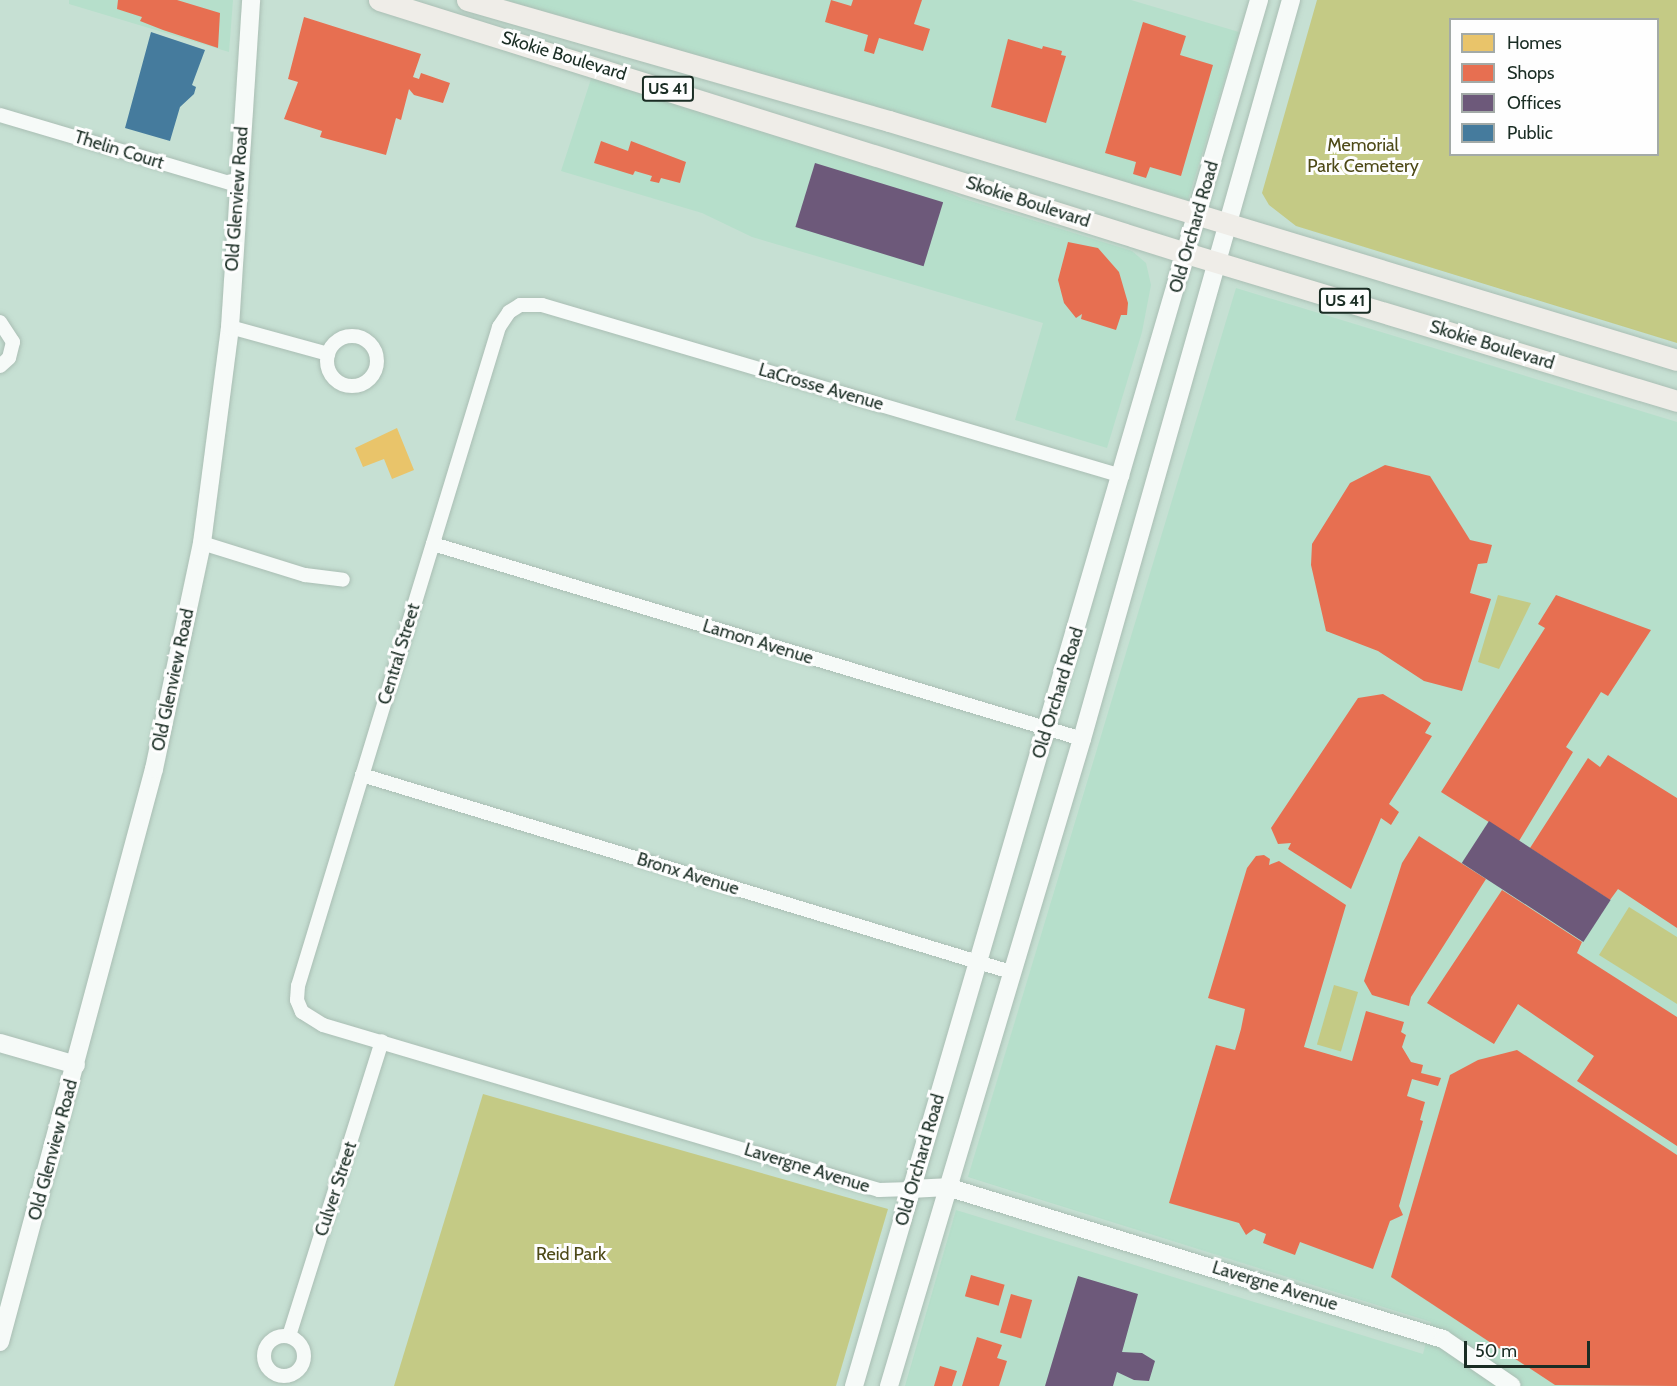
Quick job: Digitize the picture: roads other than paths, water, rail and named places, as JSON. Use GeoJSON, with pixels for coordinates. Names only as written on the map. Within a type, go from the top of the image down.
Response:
{"type":"FeatureCollection","features":[{"type":"Feature","properties":{"kind":"main road","name":"Old Glenview Road"},"geometry":{"type":"LineString","coordinates":[[0,1342],[154,769],[202,543],[230,327],[237,185],[251,0]]}},
{"type":"Feature","properties":{"kind":"main road","name":"Skokie Boulevard"},"geometry":{"type":"LineString","coordinates":[[379,0],[1186,253],[1677,401]]}},
{"type":"Feature","properties":{"kind":"main road","name":"Skokie Boulevard"},"geometry":{"type":"LineString","coordinates":[[466,0],[899,123],[1677,360]]}},
{"type":"Feature","properties":{"kind":"main road","name":"Old Orchard Road"},"geometry":{"type":"LineString","coordinates":[[854,1386],[1122,476],[1259,0]]}},
{"type":"Feature","properties":{"kind":"main road","name":"Old Orchard Road"},"geometry":{"type":"LineString","coordinates":[[889,1386],[1083,739],[1230,225],[1291,0]]}},
{"type":"Feature","properties":{"kind":"main road"},"geometry":{"type":"LineString","coordinates":[[0,1043],[76,1065]]}},
{"type":"Feature","properties":{"kind":"main road","name":"Lavergne Avenue"},"geometry":{"type":"LineString","coordinates":[[911,1189],[947,1187],[1443,1339],[1512,1386]]}},
{"type":"Feature","properties":{"kind":"street","name":"Thelin Court"},"geometry":{"type":"LineString","coordinates":[[0,115],[237,185]]}},
{"type":"Feature","properties":{"kind":"street","name":"LaCrosse Avenue"},"geometry":{"type":"LineString","coordinates":[[520,305],[552,308],[1122,476]]}},
{"type":"Feature","properties":{"kind":"street","name":"Central Street"},"geometry":{"type":"LineString","coordinates":[[302,1012],[297,1000],[298,986],[499,327],[509,312],[520,305]]}},
{"type":"Feature","properties":{"kind":"street"},"geometry":{"type":"LineString","coordinates":[[0,322],[13,342],[9,358],[0,366]]}},
{"type":"Feature","properties":{"kind":"street"},"geometry":{"type":"LineString","coordinates":[[230,327],[328,354]]}},
{"type":"Feature","properties":{"kind":"street"},"geometry":{"type":"LineString","coordinates":[[202,543],[305,575],[343,580]]}},
{"type":"Feature","properties":{"kind":"street","name":"Lamon Avenue"},"geometry":{"type":"LineString","coordinates":[[433,544],[1083,739]]}},
{"type":"Feature","properties":{"kind":"street","name":"Bronx Avenue"},"geometry":{"type":"LineString","coordinates":[[362,775],[1014,973]]}},
{"type":"Feature","properties":{"kind":"street","name":"Lavergne Avenue"},"geometry":{"type":"LineString","coordinates":[[302,1012],[323,1025],[879,1190],[911,1189]]}},
{"type":"Feature","properties":{"kind":"street","name":"Culver Street"},"geometry":{"type":"LineString","coordinates":[[289,1336],[382,1041]]}},
{"type":"Feature","properties":{"kind":"park label","name":"Memorial Park Cemetery"},"geometry":{"type":"Point","coordinates":[1363,156]}},
{"type":"Feature","properties":{"kind":"park label","name":"Reid Park"},"geometry":{"type":"Point","coordinates":[571,1254]}}]}
